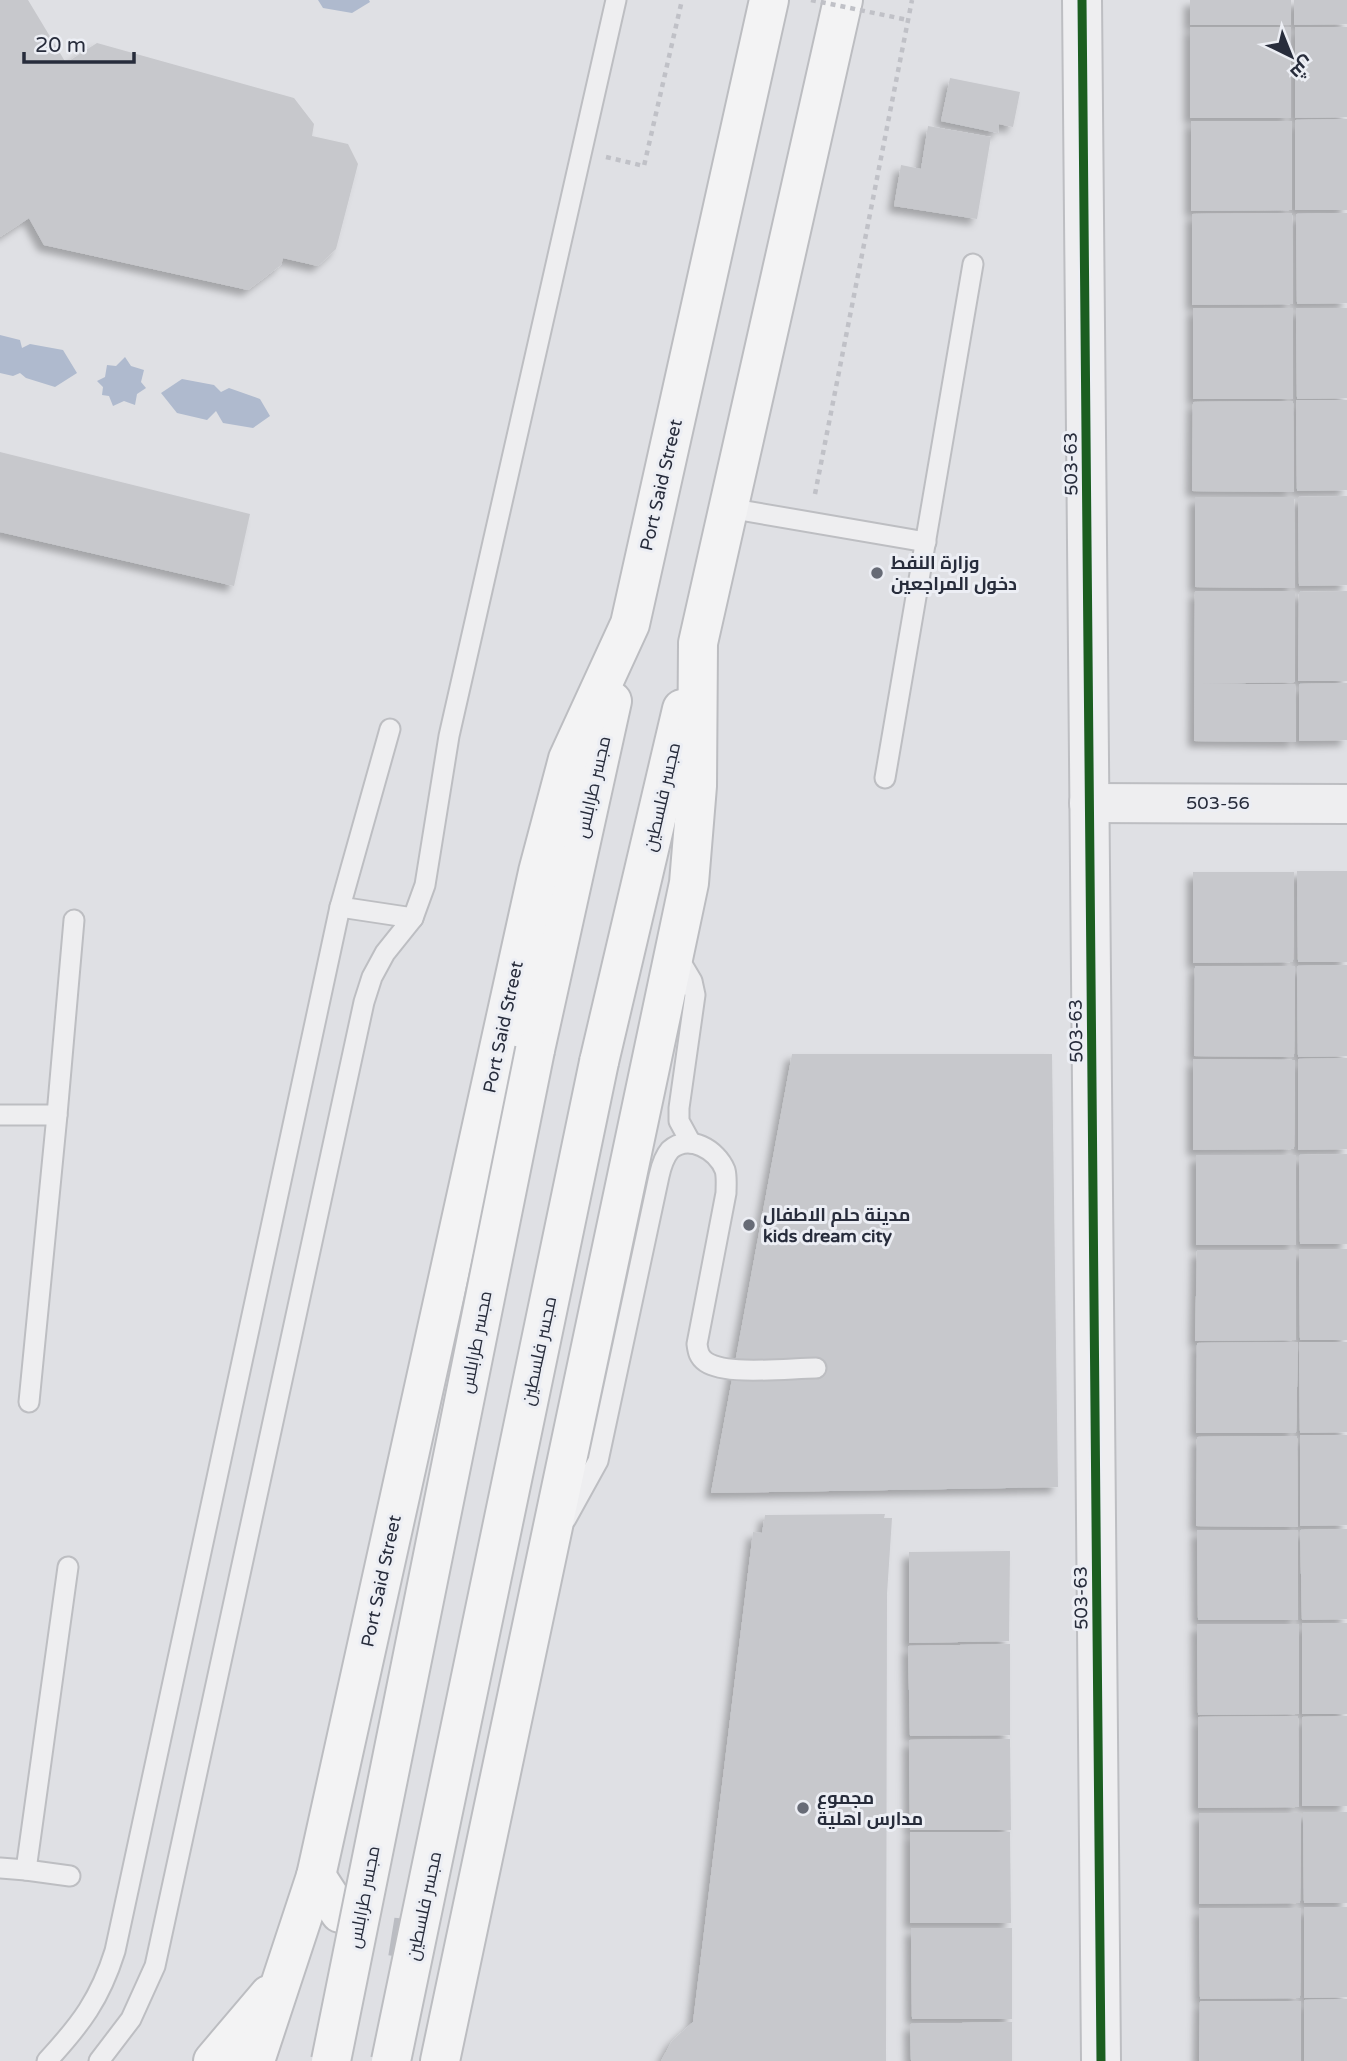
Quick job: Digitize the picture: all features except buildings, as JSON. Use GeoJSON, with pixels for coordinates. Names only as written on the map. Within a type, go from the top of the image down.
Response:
{"type":"FeatureCollection","features":[{"type":"Feature","properties":{"kind":"main road","name":"Port Said Street"},"geometry":{"type":"LineString","coordinates":[[255,2061],[316,1876],[538,872],[568,760],[630,624],[769,0]]}},
{"type":"Feature","properties":{"kind":"main road"},"geometry":{"type":"LineString","coordinates":[[440,2061],[689,883],[697,786],[698,643],[843,0]]}},
{"type":"Feature","properties":{"kind":"main road","name":"مجسر طرابلس"},"geometry":{"type":"LineString","coordinates":[[331,2061],[535,1050],[630,624]]}},
{"type":"Feature","properties":{"kind":"main road","name":"مجسر فلسطين"},"geometry":{"type":"LineString","coordinates":[[391,2061],[599,1062],[698,643]]}},
{"type":"Feature","properties":{"kind":"main road"},"geometry":{"type":"LineString","coordinates":[[316,1876],[340,1913]]}},
{"type":"Feature","properties":{"kind":"main road"},"geometry":{"type":"LineString","coordinates":[[432,1937],[453,1929],[471,1916]]}},
{"type":"Feature","properties":{"kind":"main road"},"geometry":{"type":"LineString","coordinates":[[213,2061],[282,1980]]}},
{"type":"Feature","properties":{"kind":"street","name":"503-63"},"geometry":{"type":"LineString","coordinates":[[1082,0],[1101,2061]]}},
{"type":"Feature","properties":{"kind":"street","name":"503-56"},"geometry":{"type":"LineString","coordinates":[[1090,803],[1347,804]]}},
{"type":"Feature","properties":{"kind":"lane"},"geometry":{"type":"LineString","coordinates":[[99,2061],[131,2019],[156,1966],[364,1002],[372,977],[385,953],[413,918],[425,886],[449,736],[616,0]]}},
{"type":"Feature","properties":{"kind":"lane"},"geometry":{"type":"LineString","coordinates":[[885,778],[973,264]]}},
{"type":"Feature","properties":{"kind":"lane"},"geometry":{"type":"LineString","coordinates":[[728,508],[926,542]]}},
{"type":"Feature","properties":{"kind":"lane"},"geometry":{"type":"LineString","coordinates":[[47,2061],[81,2024],[96,2001],[115,1951],[340,907],[390,729]]}},
{"type":"Feature","properties":{"kind":"lane"},"geometry":{"type":"LineString","coordinates":[[340,907],[413,918]]}},
{"type":"Feature","properties":{"kind":"lane"},"geometry":{"type":"LineString","coordinates":[[29,1402],[74,920]]}},
{"type":"Feature","properties":{"kind":"lane"},"geometry":{"type":"LineString","coordinates":[[675,953],[692,981],[695,995],[679,1108],[679,1121],[691,1143]]}},
{"type":"Feature","properties":{"kind":"lane"},"geometry":{"type":"LineString","coordinates":[[0,1115],[57,1115]]}},
{"type":"Feature","properties":{"kind":"lane"},"geometry":{"type":"LineString","coordinates":[[547,1558],[598,1461],[663,1162],[669,1151],[680,1144],[703,1146],[717,1157],[725,1171],[726,1193],[696,1344],[699,1354],[709,1364],[734,1369],[816,1368]]}},
{"type":"Feature","properties":{"kind":"lane"},"geometry":{"type":"LineString","coordinates":[[26,1870],[68,1567]]}},
{"type":"Feature","properties":{"kind":"lane"},"geometry":{"type":"LineString","coordinates":[[0,1868],[71,1876]]}},
{"type":"Feature","properties":{"kind":"path"},"geometry":{"type":"LineString","coordinates":[[582,151],[644,166],[682,0]]}},
{"type":"Feature","properties":{"kind":"path"},"geometry":{"type":"LineString","coordinates":[[811,0],[908,20]]}},
{"type":"Feature","properties":{"kind":"path"},"geometry":{"type":"LineString","coordinates":[[809,522],[912,0]]}},
{"type":"Feature","properties":{"kind":"water"},"geometry":{"type":"Polygon","coordinates":[[[318,0],[370,2],[352,13],[323,8],[318,0]]]}},
{"type":"Feature","properties":{"kind":"water"},"geometry":{"type":"Polygon","coordinates":[[[0,335],[20,340],[22,348],[30,344],[63,350],[77,373],[55,387],[26,378],[20,373],[13,376],[0,373],[0,335]]]}},
{"type":"Feature","properties":{"kind":"water"},"geometry":{"type":"Polygon","coordinates":[[[125,357],[131,366],[144,370],[141,382],[146,388],[137,394],[135,405],[124,401],[113,406],[109,396],[102,395],[103,387],[97,381],[105,377],[107,365],[116,366],[125,357]]]}},
{"type":"Feature","properties":{"kind":"water"},"geometry":{"type":"Polygon","coordinates":[[[182,379],[214,385],[221,392],[229,388],[260,399],[270,416],[253,428],[223,423],[216,411],[207,420],[177,413],[161,393],[182,379]]]}},
{"type":"Feature","properties":{"kind":"tunnel"},"geometry":{"type":"LineString","coordinates":[[340,1913],[383,1935],[405,1938],[432,1937]]}},
{"type":"Feature","properties":{"kind":"cycle path"},"geometry":{"type":"LineString","coordinates":[[1082,0],[1101,2061]]}},
{"type":"Feature","properties":{"kind":"place","name":"وزارة النفط دخول المراجعين"},"geometry":{"type":"Point","coordinates":[877,573]}},
{"type":"Feature","properties":{"kind":"place","name":"مدينة حلم الاطفال kids dream city"},"geometry":{"type":"Point","coordinates":[749,1225]}},
{"type":"Feature","properties":{"kind":"place","name":"مجموع مدارس اهلية"},"geometry":{"type":"Point","coordinates":[803,1808]}}]}
